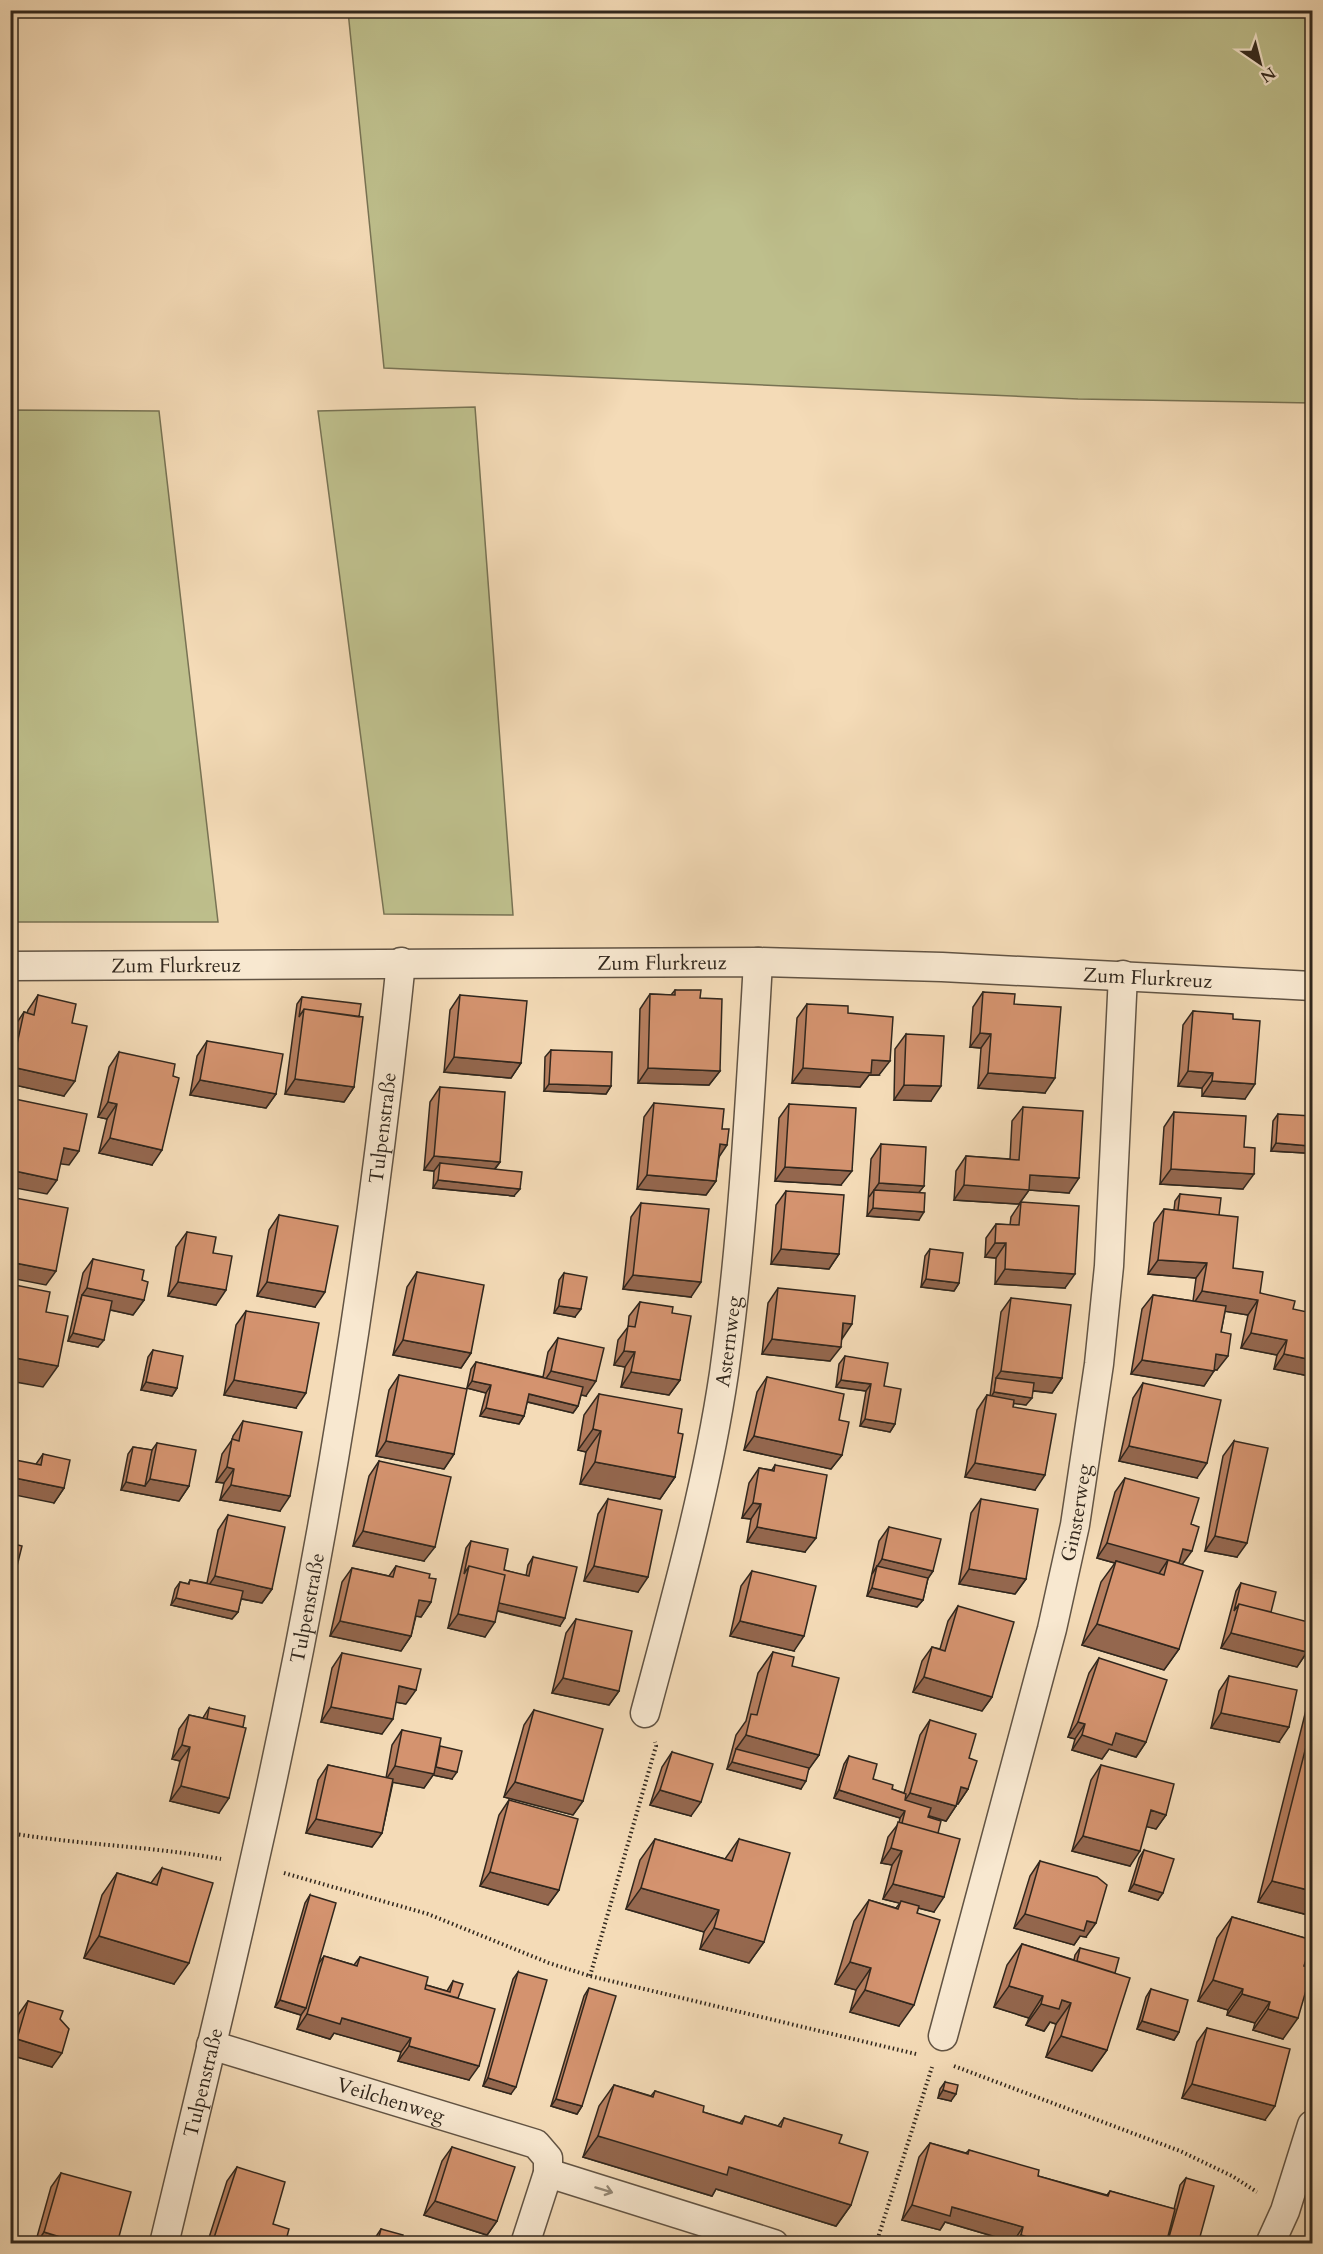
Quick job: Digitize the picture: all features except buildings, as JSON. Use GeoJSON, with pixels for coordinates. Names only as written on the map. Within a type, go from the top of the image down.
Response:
{"type":"FeatureCollection","features":[{"type":"Feature","properties":{"kind":"street","name":"Zum Flurkreuz"},"geometry":{"type":"LineString","coordinates":[[10,966],[401,962],[758,962],[1123,975],[1312,986]]}},
{"type":"Feature","properties":{"kind":"street","name":"Tulpenstraße"},"geometry":{"type":"LineString","coordinates":[[164,2244],[254,1865],[305,1614],[339,1427],[368,1238],[401,962]]}},
{"type":"Feature","properties":{"kind":"street","name":"Asternweg"},"geometry":{"type":"LineString","coordinates":[[645,1713],[703,1486],[724,1374],[744,1200],[758,962]]}},
{"type":"Feature","properties":{"kind":"street","name":"Ginsterweg"},"geometry":{"type":"LineString","coordinates":[[941,2052],[1053,1629],[1075,1525],[1099,1364],[1109,1266],[1123,975]]}},
{"type":"Feature","properties":{"kind":"street","name":"Veilchenweg"},"geometry":{"type":"LineString","coordinates":[[212,2045],[536,2144],[548,2158],[548,2173]]}},
{"type":"Feature","properties":{"kind":"street"},"geometry":{"type":"LineString","coordinates":[[1270,2244],[1285,2211],[1312,2125]]}},
{"type":"Feature","properties":{"kind":"street"},"geometry":{"type":"LineString","coordinates":[[525,2244],[548,2173],[774,2244]]}},
{"type":"Feature","properties":{"kind":"path"},"geometry":{"type":"LineString","coordinates":[[590,1976],[656,1746],[645,1713]]}},
{"type":"Feature","properties":{"kind":"path"},"geometry":{"type":"LineString","coordinates":[[10,1833],[53,1840],[184,1852],[254,1865],[428,1914],[549,1964],[590,1976],[923,2056]]}},
{"type":"Feature","properties":{"kind":"path"},"geometry":{"type":"LineString","coordinates":[[876,2244],[941,2052],[1180,2151],[1232,2176],[1285,2211]]}},
{"type":"Feature","properties":{"kind":"green space"},"geometry":{"type":"Polygon","coordinates":[[[348,11],[1312,11],[1312,403],[1078,399],[384,368],[348,11]]]}},
{"type":"Feature","properties":{"kind":"green space"},"geometry":{"type":"Polygon","coordinates":[[[475,407],[513,915],[384,914],[318,411],[475,407]]]}},
{"type":"Feature","properties":{"kind":"green space"},"geometry":{"type":"Polygon","coordinates":[[[11,410],[159,411],[218,922],[11,922],[11,410]]]}}]}
